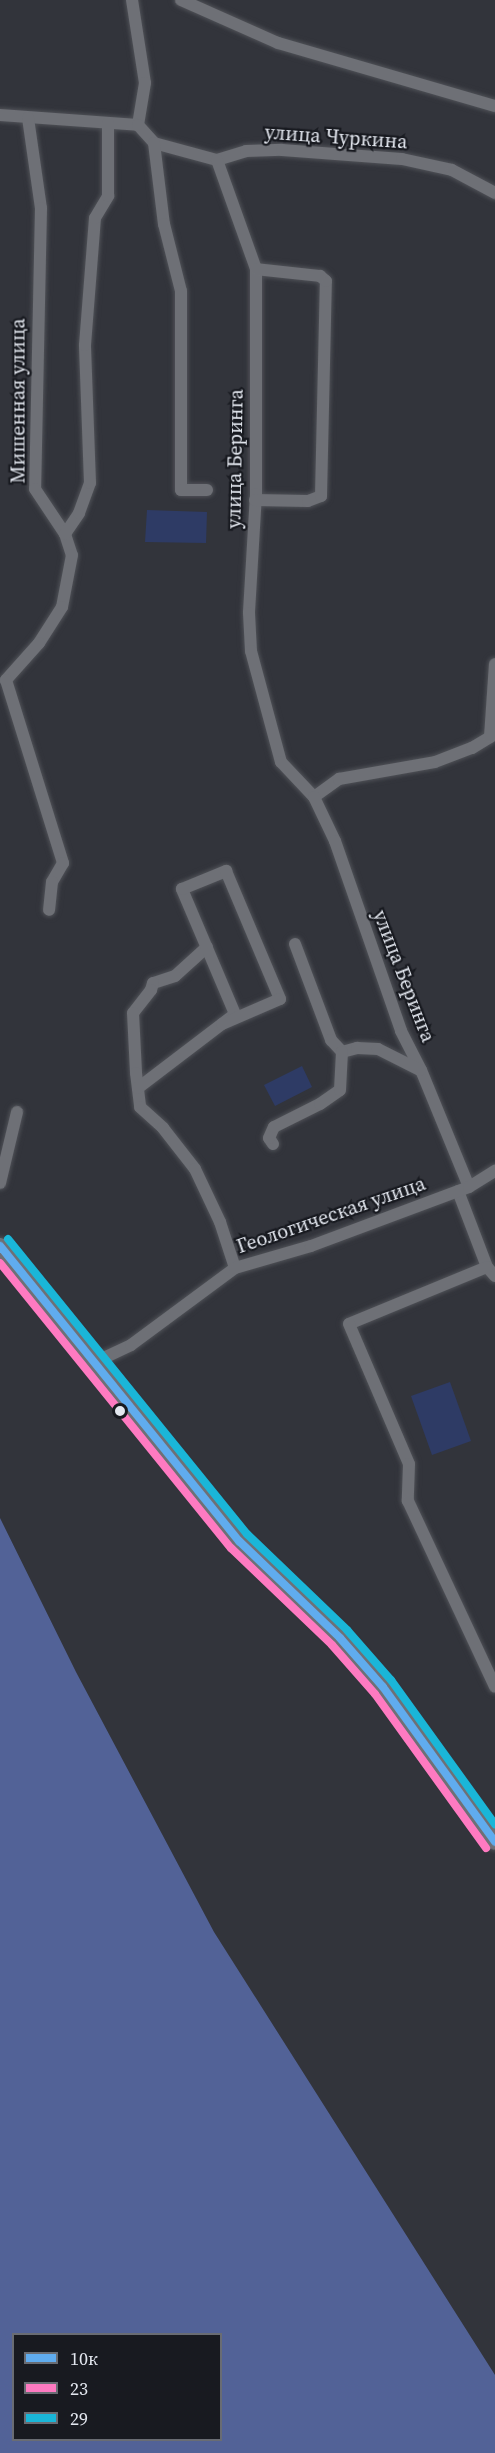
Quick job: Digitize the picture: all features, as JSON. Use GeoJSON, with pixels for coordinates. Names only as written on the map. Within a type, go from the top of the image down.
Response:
{"type":"FeatureCollection","features":[{"type":"Feature","properties":{"kind":"main road"},"geometry":{"type":"LineString","coordinates":[[0,1246],[239,1541],[340,1638],[383,1687],[495,1842]]}},
{"type":"Feature","properties":{"kind":"street"},"geometry":{"type":"LineString","coordinates":[[132,0],[145,83],[138,125]]}},
{"type":"Feature","properties":{"kind":"street"},"geometry":{"type":"LineString","coordinates":[[181,0],[278,43],[495,106]]}},
{"type":"Feature","properties":{"kind":"street"},"geometry":{"type":"LineString","coordinates":[[0,115],[138,125],[154,143],[217,160]]}},
{"type":"Feature","properties":{"kind":"street","name":"Мишенная улица"},"geometry":{"type":"LineString","coordinates":[[28,118],[41,208],[35,489],[65,534],[72,555],[62,607],[39,643],[6,680],[63,862],[52,882],[49,910]]}},
{"type":"Feature","properties":{"kind":"street"},"geometry":{"type":"LineString","coordinates":[[65,534],[79,513],[90,483],[85,345],[95,218],[108,196],[108,123]]}},
{"type":"Feature","properties":{"kind":"street"},"geometry":{"type":"LineString","coordinates":[[154,143],[164,224],[181,291],[181,490],[207,490]]}},
{"type":"Feature","properties":{"kind":"street","name":"улица Чуркина"},"geometry":{"type":"LineString","coordinates":[[217,160],[246,151],[282,150],[402,159],[452,170],[495,193]]}},
{"type":"Feature","properties":{"kind":"street","name":"улица Беринга"},"geometry":{"type":"LineString","coordinates":[[217,160],[256,269],[255,500],[249,613],[251,651],[281,762],[314,797],[335,841],[401,1031],[421,1070],[491,1271]]}},
{"type":"Feature","properties":{"kind":"street"},"geometry":{"type":"LineString","coordinates":[[255,500],[308,501],[321,496],[326,281],[320,276],[256,269]]}},
{"type":"Feature","properties":{"kind":"street"},"geometry":{"type":"LineString","coordinates":[[314,797],[339,779],[435,762],[472,748],[490,737],[495,664]]}},
{"type":"Feature","properties":{"kind":"street"},"geometry":{"type":"LineString","coordinates":[[138,1088],[235,1014],[182,889],[226,871],[280,999],[222,1024]]}},
{"type":"Feature","properties":{"kind":"street"},"geometry":{"type":"LineString","coordinates":[[273,1144],[269,1138],[274,1127],[320,1104],[340,1090],[342,1052],[331,1040],[295,944]]}},
{"type":"Feature","properties":{"kind":"street"},"geometry":{"type":"LineString","coordinates":[[207,947],[175,976],[153,983],[152,990],[133,1013],[138,1088],[140,1107],[163,1128],[195,1169],[220,1222],[235,1268]]}},
{"type":"Feature","properties":{"kind":"street","name":"улица Беринга"},"geometry":{"type":"LineString","coordinates":[[342,1052],[357,1048],[378,1049],[421,1070]]}},
{"type":"Feature","properties":{"kind":"street"},"geometry":{"type":"LineString","coordinates":[[0,1183],[17,1112]]}},
{"type":"Feature","properties":{"kind":"street","name":"Геологическая улица"},"geometry":{"type":"LineString","coordinates":[[93,1363],[131,1345],[235,1268],[311,1246],[464,1189],[495,1170]]}},
{"type":"Feature","properties":{"kind":"street"},"geometry":{"type":"LineString","coordinates":[[491,1271],[349,1324],[409,1464],[408,1501],[495,1687]]}},
{"type":"Feature","properties":{"kind":"shaded area"},"geometry":{"type":"Polygon","coordinates":[[[147,510],[207,512],[206,543],[145,542],[147,510]]]}},
{"type":"Feature","properties":{"kind":"shaded area"},"geometry":{"type":"Polygon","coordinates":[[[302,1066],[312,1087],[275,1106],[264,1085],[302,1066]]]}},
{"type":"Feature","properties":{"kind":"shaded area"},"geometry":{"type":"Polygon","coordinates":[[[450,1382],[471,1441],[432,1455],[411,1396],[450,1382]]]}},
{"type":"Feature","properties":{"kind":"shaded area"},"geometry":{"type":"Polygon","coordinates":[[[0,1518],[76,1672],[214,1932],[495,2375],[495,2453],[0,2453],[0,1518]]]}},
{"type":"Feature","properties":{"kind":"transit line","name":"29"},"geometry":{"type":"LineString","coordinates":[[8,1239],[247,1534],[347,1630],[391,1680],[495,1824]]}},
{"type":"Feature","properties":{"kind":"transit line","name":"10к"},"geometry":{"type":"LineString","coordinates":[[0,1246],[239,1541],[340,1638],[383,1687],[495,1842]]}},
{"type":"Feature","properties":{"kind":"transit line","name":"23"},"geometry":{"type":"LineString","coordinates":[[0,1263],[231,1548],[332,1645],[375,1694],[486,1848]]}}]}
